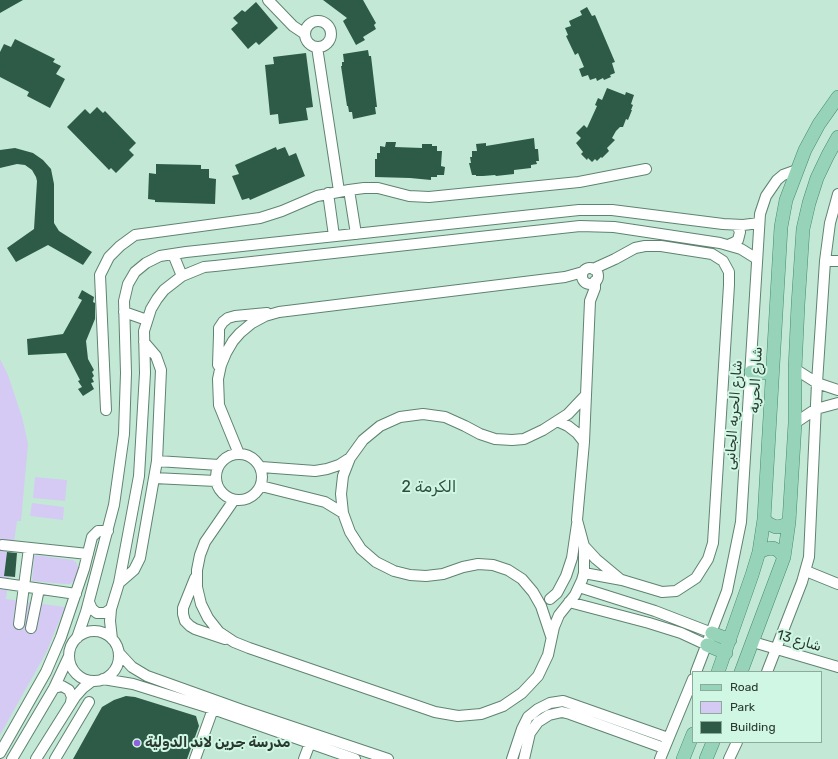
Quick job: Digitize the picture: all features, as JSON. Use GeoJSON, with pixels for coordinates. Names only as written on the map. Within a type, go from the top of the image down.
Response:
{"type":"FeatureCollection","features":[{"type":"Feature","properties":{"kind":"main road","name":"شارع الحريه"},"geometry":{"type":"LineString","coordinates":[[718,671],[726,653],[759,552],[764,519],[781,227],[786,200],[805,150],[819,124],[838,97]]}},
{"type":"Feature","properties":{"kind":"main road"},"geometry":{"type":"LineString","coordinates":[[741,671],[784,557],[789,522],[795,423],[795,369],[803,229],[817,178],[838,137]]}},
{"type":"Feature","properties":{"kind":"main road"},"geometry":{"type":"LineString","coordinates":[[778,282],[786,275],[791,275],[796,277],[800,282]]}},
{"type":"Feature","properties":{"kind":"main road"},"geometry":{"type":"LineString","coordinates":[[751,372],[772,373]]}},
{"type":"Feature","properties":{"kind":"main road"},"geometry":{"type":"LineString","coordinates":[[764,519],[769,524],[776,527],[783,526],[789,522]]}},
{"type":"Feature","properties":{"kind":"main road"},"geometry":{"type":"LineString","coordinates":[[759,552],[773,548],[779,551],[784,557]]}},
{"type":"Feature","properties":{"kind":"main road"},"geometry":{"type":"LineString","coordinates":[[709,639],[730,640]]}},
{"type":"Feature","properties":{"kind":"main road"},"geometry":{"type":"LineString","coordinates":[[709,639],[726,653]]}},
{"type":"Feature","properties":{"kind":"main road"},"geometry":{"type":"LineString","coordinates":[[683,759],[692,736]]}},
{"type":"Feature","properties":{"kind":"main road"},"geometry":{"type":"LineString","coordinates":[[706,759],[713,743]]}},
{"type":"Feature","properties":{"kind":"street"},"geometry":{"type":"LineString","coordinates":[[268,0],[293,26],[305,34]]}},
{"type":"Feature","properties":{"kind":"street"},"geometry":{"type":"LineString","coordinates":[[315,22],[324,23],[327,25],[331,33],[325,44],[317,47],[310,44],[305,38],[305,34],[308,26],[315,22]]}},
{"type":"Feature","properties":{"kind":"street"},"geometry":{"type":"LineString","coordinates":[[317,47],[344,191],[356,234]]}},
{"type":"Feature","properties":{"kind":"street"},"geometry":{"type":"LineString","coordinates":[[106,410],[100,275],[109,257],[120,246],[135,235],[260,218],[317,196],[364,188],[378,188],[410,196],[429,197],[579,182],[646,170]]}},
{"type":"Feature","properties":{"kind":"street","name":"شارع الحريه الجانبى"},"geometry":{"type":"LineString","coordinates":[[696,671],[727,591],[736,556],[741,522],[759,223],[763,204],[771,188],[779,178],[797,170]]}},
{"type":"Feature","properties":{"kind":"street"},"geometry":{"type":"LineString","coordinates":[[328,193],[334,236]]}},
{"type":"Feature","properties":{"kind":"street"},"geometry":{"type":"LineString","coordinates":[[767,671],[777,649],[810,557],[817,383],[825,261],[830,223],[838,194]]}},
{"type":"Feature","properties":{"kind":"street"},"geometry":{"type":"LineString","coordinates":[[12,759],[54,688],[69,656],[71,647],[77,638],[89,602],[114,505],[124,434],[126,373],[124,301],[128,284],[135,272],[146,263],[160,256],[173,254],[579,210],[612,210],[737,225],[759,223]]}},
{"type":"Feature","properties":{"kind":"street"},"geometry":{"type":"LineString","coordinates":[[728,245],[738,240],[740,232],[737,225]]}},
{"type":"Feature","properties":{"kind":"street"},"geometry":{"type":"LineString","coordinates":[[112,639],[110,609],[118,583],[139,476],[145,373],[144,331],[151,309],[164,290],[182,276],[198,269],[215,266],[580,226],[630,229],[728,245],[741,249],[757,259]]}},
{"type":"Feature","properties":{"kind":"street"},"geometry":{"type":"LineString","coordinates":[[238,454],[219,405],[218,335],[219,328],[228,318],[565,277],[590,277],[608,269],[615,259],[635,248],[645,246],[660,246],[712,254],[723,261],[729,272],[713,543],[708,559],[696,578],[676,591],[662,592],[622,580],[584,573]]}},
{"type":"Feature","properties":{"kind":"street"},"geometry":{"type":"LineString","coordinates":[[173,254],[182,276]]}},
{"type":"Feature","properties":{"kind":"street"},"geometry":{"type":"LineString","coordinates":[[825,261],[838,261]]}},
{"type":"Feature","properties":{"kind":"street"},"geometry":{"type":"LineString","coordinates":[[550,599],[557,592],[566,576],[572,558],[577,520],[584,442],[590,301],[595,288],[590,277]]}},
{"type":"Feature","properties":{"kind":"street"},"geometry":{"type":"LineString","coordinates":[[124,312],[147,320]]}},
{"type":"Feature","properties":{"kind":"street"},"geometry":{"type":"LineString","coordinates":[[218,379],[226,352],[240,333],[252,323],[265,316],[279,312]]}},
{"type":"Feature","properties":{"kind":"street"},"geometry":{"type":"LineString","coordinates":[[235,316],[240,333]]}},
{"type":"Feature","properties":{"kind":"street"},"geometry":{"type":"LineString","coordinates":[[218,335],[233,341]]}},
{"type":"Feature","properties":{"kind":"street"},"geometry":{"type":"LineString","coordinates":[[118,583],[134,570],[139,563],[157,461],[161,370],[156,356],[144,342]]}},
{"type":"Feature","properties":{"kind":"street"},"geometry":{"type":"LineString","coordinates":[[795,369],[817,383],[838,390]]}},
{"type":"Feature","properties":{"kind":"street"},"geometry":{"type":"LineString","coordinates":[[552,638],[543,612],[533,592],[522,579],[508,570],[493,565],[478,564],[463,567],[443,574],[426,576],[410,575],[394,571],[376,562],[361,548],[350,532],[343,513],[341,494],[343,476],[350,458],[363,440],[380,426],[400,417],[422,414],[445,417],[480,434],[495,439],[524,439],[544,430],[568,414],[586,395]]}},
{"type":"Feature","properties":{"kind":"street"},"geometry":{"type":"LineString","coordinates":[[795,423],[816,409],[838,403]]}},
{"type":"Feature","properties":{"kind":"street"},"geometry":{"type":"LineString","coordinates":[[557,421],[572,429],[584,442]]}},
{"type":"Feature","properties":{"kind":"street"},"geometry":{"type":"LineString","coordinates":[[238,454],[245,454],[257,461],[262,473],[261,486],[258,491],[247,499],[234,500],[226,496],[220,490],[216,481],[217,470],[220,465],[228,457],[238,454]]}},
{"type":"Feature","properties":{"kind":"street"},"geometry":{"type":"LineString","coordinates":[[260,467],[315,471],[333,467],[350,458]]}},
{"type":"Feature","properties":{"kind":"street"},"geometry":{"type":"LineString","coordinates":[[157,461],[220,465]]}},
{"type":"Feature","properties":{"kind":"street"},"geometry":{"type":"LineString","coordinates":[[154,478],[216,481]]}},
{"type":"Feature","properties":{"kind":"street"},"geometry":{"type":"LineString","coordinates":[[261,486],[320,500],[334,506],[343,513]]}},
{"type":"Feature","properties":{"kind":"street"},"geometry":{"type":"LineString","coordinates":[[234,500],[205,542],[200,555],[197,570],[183,608],[185,621],[190,626],[435,712],[458,716],[481,714],[503,706],[522,693],[538,676],[548,655],[554,626],[579,587],[584,573],[584,546],[577,520]]}},
{"type":"Feature","properties":{"kind":"street"},"geometry":{"type":"LineString","coordinates":[[0,753],[46,672],[61,637],[95,534],[101,531],[108,531]]}},
{"type":"Feature","properties":{"kind":"street"},"geometry":{"type":"LineString","coordinates":[[1,546],[88,554]]}},
{"type":"Feature","properties":{"kind":"street"},"geometry":{"type":"LineString","coordinates":[[584,546],[608,570],[622,580]]}},
{"type":"Feature","properties":{"kind":"street"},"geometry":{"type":"LineString","coordinates":[[20,624],[29,548]]}},
{"type":"Feature","properties":{"kind":"street"},"geometry":{"type":"LineString","coordinates":[[572,558],[584,560]]}},
{"type":"Feature","properties":{"kind":"street"},"geometry":{"type":"LineString","coordinates":[[197,570],[197,587],[201,604],[208,618],[219,632],[234,642]]}},
{"type":"Feature","properties":{"kind":"street"},"geometry":{"type":"LineString","coordinates":[[806,571],[838,584]]}},
{"type":"Feature","properties":{"kind":"street"},"geometry":{"type":"LineString","coordinates":[[0,583],[76,594]]}},
{"type":"Feature","properties":{"kind":"street"},"geometry":{"type":"LineString","coordinates":[[579,587],[655,611],[709,639]]}},
{"type":"Feature","properties":{"kind":"street"},"geometry":{"type":"LineString","coordinates":[[31,628],[39,589]]}},
{"type":"Feature","properties":{"kind":"street"},"geometry":{"type":"LineString","coordinates":[[533,592],[568,604],[617,613],[681,633],[709,639]]}},
{"type":"Feature","properties":{"kind":"street"},"geometry":{"type":"LineString","coordinates":[[617,613],[622,600]]}},
{"type":"Feature","properties":{"kind":"street"},"geometry":{"type":"LineString","coordinates":[[89,602],[92,609],[97,613],[105,613],[110,609]]}},
{"type":"Feature","properties":{"kind":"street"},"geometry":{"type":"LineString","coordinates":[[183,608],[201,604]]}},
{"type":"Feature","properties":{"kind":"street"},"geometry":{"type":"LineString","coordinates":[[195,629],[208,618]]}},
{"type":"Feature","properties":{"kind":"street"},"geometry":{"type":"LineString","coordinates":[[77,638],[92,631],[103,633],[112,639],[118,648],[118,664],[116,669],[112,674],[103,680]]}},
{"type":"Feature","properties":{"kind":"street","name":"شارع 13"},"geometry":{"type":"LineString","coordinates":[[753,642],[838,667]]}},
{"type":"Feature","properties":{"kind":"street"},"geometry":{"type":"LineString","coordinates":[[119,653],[132,667],[147,676],[310,744],[355,759]]}},
{"type":"Feature","properties":{"kind":"street"},"geometry":{"type":"LineString","coordinates":[[69,656],[74,671],[82,678],[92,681],[114,680],[133,684],[214,709],[241,714],[388,759]]}},
{"type":"Feature","properties":{"kind":"street"},"geometry":{"type":"LineString","coordinates":[[36,759],[71,702],[83,688],[92,681]]}},
{"type":"Feature","properties":{"kind":"street"},"geometry":{"type":"LineString","coordinates":[[660,759],[692,681]]}},
{"type":"Feature","properties":{"kind":"street"},"geometry":{"type":"LineString","coordinates":[[54,688],[62,686],[69,690],[72,697],[71,702]]}},
{"type":"Feature","properties":{"kind":"street"},"geometry":{"type":"LineString","coordinates":[[55,759],[89,702]]}},
{"type":"Feature","properties":{"kind":"street"},"geometry":{"type":"LineString","coordinates":[[512,759],[522,729],[528,718],[538,709],[550,703],[563,702],[572,709],[664,748]]}},
{"type":"Feature","properties":{"kind":"street"},"geometry":{"type":"LineString","coordinates":[[195,759],[214,709]]}},
{"type":"Feature","properties":{"kind":"street"},"geometry":{"type":"LineString","coordinates":[[524,759],[530,733],[538,722],[549,714],[572,709],[668,738]]}},
{"type":"Feature","properties":{"kind":"street"},"geometry":{"type":"LineString","coordinates":[[729,759],[737,743]]}},
{"type":"Feature","properties":{"kind":"street"},"geometry":{"type":"LineString","coordinates":[[304,759],[310,744]]}},
{"type":"Feature","properties":{"kind":"green space"},"geometry":{"type":"Polygon","coordinates":[[[0,359],[8,375],[22,417],[28,444],[21,521],[17,521],[13,549],[7,549],[4,576],[9,577],[6,599],[65,607],[46,653],[0,735],[0,359]]]}},
{"type":"Feature","properties":{"kind":"green space"},"geometry":{"type":"Polygon","coordinates":[[[35,477],[67,480],[65,501],[33,498],[35,477]]]}},
{"type":"Feature","properties":{"kind":"green space"},"geometry":{"type":"Polygon","coordinates":[[[32,503],[64,507],[63,520],[30,516],[32,503]]]}},
{"type":"Feature","properties":{"kind":"green space"},"geometry":{"type":"Polygon","coordinates":[[[34,555],[73,560],[76,562],[80,570],[77,579],[70,584],[32,581],[34,555]]]}},
{"type":"Feature","properties":{"kind":"building"},"geometry":{"type":"Polygon","coordinates":[[[0,0],[23,0],[0,13],[0,0]]]}},
{"type":"Feature","properties":{"kind":"building"},"geometry":{"type":"Polygon","coordinates":[[[323,0],[363,0],[376,23],[374,25],[376,29],[363,37],[365,40],[356,45],[343,21],[347,18],[323,0]]]}},
{"type":"Feature","properties":{"kind":"building"},"geometry":{"type":"Polygon","coordinates":[[[256,2],[278,28],[259,45],[256,42],[248,49],[231,29],[238,23],[233,18],[242,10],[245,12],[256,2]]]}},
{"type":"Feature","properties":{"kind":"building"},"geometry":{"type":"Polygon","coordinates":[[[587,7],[592,16],[595,15],[615,62],[612,63],[615,73],[610,75],[611,77],[604,80],[603,78],[597,81],[596,78],[590,80],[588,75],[582,77],[579,69],[584,67],[578,53],[575,55],[566,36],[568,35],[565,28],[571,26],[569,21],[582,15],[580,11],[587,7]]]}},
{"type":"Feature","properties":{"kind":"building"},"geometry":{"type":"Polygon","coordinates":[[[15,39],[55,59],[53,62],[61,66],[56,74],[65,79],[50,108],[27,96],[29,92],[0,77],[0,52],[4,44],[11,47],[15,39]]]}},
{"type":"Feature","properties":{"kind":"building"},"geometry":{"type":"Polygon","coordinates":[[[368,50],[369,56],[371,56],[377,107],[375,107],[376,114],[353,119],[352,112],[349,112],[347,106],[341,66],[342,62],[344,62],[343,54],[368,50]]]}},
{"type":"Feature","properties":{"kind":"building"},"geometry":{"type":"Polygon","coordinates":[[[306,53],[313,107],[306,108],[308,120],[279,124],[278,114],[270,115],[265,65],[274,64],[273,57],[306,53]]]}},
{"type":"Feature","properties":{"kind":"building"},"geometry":{"type":"Polygon","coordinates":[[[607,88],[625,95],[626,92],[634,95],[631,104],[633,105],[632,110],[623,127],[620,127],[616,131],[612,138],[615,140],[607,148],[609,151],[602,158],[601,157],[597,161],[595,159],[592,162],[588,158],[587,160],[581,154],[583,152],[576,143],[581,138],[576,133],[584,125],[587,128],[597,106],[595,105],[598,98],[602,100],[607,88]]]}},
{"type":"Feature","properties":{"kind":"building"},"geometry":{"type":"Polygon","coordinates":[[[97,107],[103,113],[105,111],[136,143],[129,150],[134,155],[116,173],[111,168],[109,170],[67,127],[85,109],[90,114],[97,107]]]}},
{"type":"Feature","properties":{"kind":"building"},"geometry":{"type":"Polygon","coordinates":[[[534,138],[535,149],[538,149],[539,161],[536,161],[537,164],[531,165],[531,168],[514,170],[514,174],[496,176],[472,175],[469,163],[471,163],[470,157],[472,157],[472,151],[477,151],[476,144],[486,143],[486,146],[534,138]]]}},
{"type":"Feature","properties":{"kind":"building"},"geometry":{"type":"Polygon","coordinates":[[[386,142],[396,142],[395,147],[422,148],[422,144],[432,144],[432,146],[437,146],[437,151],[442,151],[441,166],[445,167],[444,175],[431,177],[431,180],[375,177],[375,159],[377,159],[377,153],[380,153],[380,146],[385,147],[386,142]]]}},
{"type":"Feature","properties":{"kind":"building"},"geometry":{"type":"Polygon","coordinates":[[[276,147],[277,150],[285,147],[289,156],[296,153],[305,176],[250,200],[249,198],[242,200],[232,176],[239,174],[235,165],[276,147]]]}},
{"type":"Feature","properties":{"kind":"building"},"geometry":{"type":"Polygon","coordinates":[[[15,148],[33,153],[43,160],[51,169],[54,184],[54,223],[59,231],[92,252],[83,265],[48,245],[16,262],[7,248],[34,229],[36,177],[32,170],[25,165],[17,164],[0,168],[0,150],[15,148]]]}},
{"type":"Feature","properties":{"kind":"building"},"geometry":{"type":"Polygon","coordinates":[[[156,164],[201,165],[201,169],[209,169],[209,178],[216,179],[215,204],[155,202],[155,200],[148,199],[149,173],[156,174],[156,164]]]}},
{"type":"Feature","properties":{"kind":"building"},"geometry":{"type":"Polygon","coordinates":[[[82,290],[94,297],[93,302],[95,303],[95,319],[86,341],[88,359],[94,370],[92,372],[94,376],[92,378],[94,382],[91,383],[94,389],[83,396],[78,389],[82,387],[78,381],[80,380],[66,353],[28,355],[27,339],[63,334],[82,300],[78,298],[82,290]]]}},
{"type":"Feature","properties":{"kind":"building"},"geometry":{"type":"Polygon","coordinates":[[[7,552],[17,553],[15,577],[4,576],[7,552]]]}},
{"type":"Feature","properties":{"kind":"building","name":"مدرسة جرين لاند الدولية"},"geometry":{"type":"Polygon","coordinates":[[[126,696],[135,697],[196,716],[199,726],[187,759],[73,759],[102,707],[114,700],[126,696]]]}},
{"type":"Feature","properties":{"kind":"place","name":"مدرسة جرين لاند الدولية"},"geometry":{"type":"Point","coordinates":[137,743]}},
{"type":"Feature","properties":{"kind":"district","name":"الكرمة 2"},"geometry":{"type":"Point","coordinates":[429,487]}}]}
